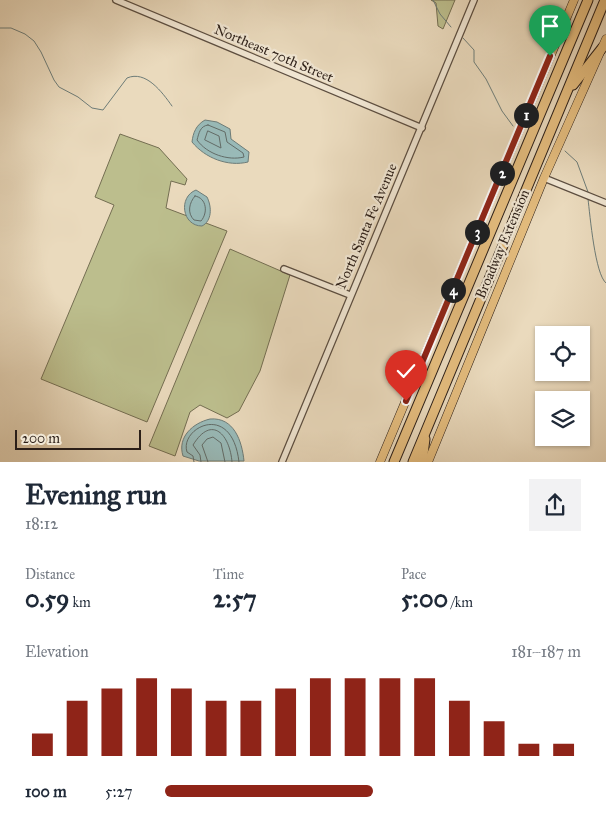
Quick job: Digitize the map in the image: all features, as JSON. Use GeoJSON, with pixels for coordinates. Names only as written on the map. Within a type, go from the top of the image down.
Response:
{"type":"FeatureCollection","features":[{"type":"Feature","properties":{"kind":"highway","name":"Broadway Extension"},"geometry":{"type":"LineString","coordinates":[[394,459],[588,0]]}},
{"type":"Feature","properties":{"kind":"highway","name":"Broadway Extension"},"geometry":{"type":"LineString","coordinates":[[412,462],[605,0]]}},
{"type":"Feature","properties":{"kind":"highway"},"geometry":{"type":"LineString","coordinates":[[565,96],[604,43]]}},
{"type":"Feature","properties":{"kind":"highway"},"geometry":{"type":"LineString","coordinates":[[422,462],[426,428]]}},
{"type":"Feature","properties":{"kind":"main road","name":"Broadway Extension"},"geometry":{"type":"LineString","coordinates":[[380,462],[574,0]]}},
{"type":"Feature","properties":{"kind":"main road","name":"Broadway Extension"},"geometry":{"type":"LineString","coordinates":[[428,462],[544,178],[604,43]]}},
{"type":"Feature","properties":{"kind":"street","name":"Northeast 70th Street"},"geometry":{"type":"LineString","coordinates":[[116,0],[125,2],[422,128]]}},
{"type":"Feature","properties":{"kind":"street","name":"North Santa Fe Avenue"},"geometry":{"type":"LineString","coordinates":[[282,462],[350,294],[422,128],[474,0]]}},
{"type":"Feature","properties":{"kind":"street"},"geometry":{"type":"LineString","coordinates":[[544,178],[606,203]]}},
{"type":"Feature","properties":{"kind":"street"},"geometry":{"type":"LineString","coordinates":[[284,269],[350,294]]}},
{"type":"Feature","properties":{"kind":"green space"},"geometry":{"type":"Polygon","coordinates":[[[431,0],[455,0],[443,29],[438,26],[436,3],[431,0]]]}},
{"type":"Feature","properties":{"kind":"green space"},"geometry":{"type":"Polygon","coordinates":[[[120,134],[159,148],[187,179],[185,185],[171,181],[166,208],[227,231],[147,422],[41,379],[114,205],[95,197],[120,134]]]}},
{"type":"Feature","properties":{"kind":"green space"},"geometry":{"type":"Polygon","coordinates":[[[230,249],[290,275],[260,371],[239,411],[227,418],[200,405],[190,412],[175,456],[149,446],[230,249]]]}},
{"type":"Feature","properties":{"kind":"water"},"geometry":{"type":"Polygon","coordinates":[[[205,120],[217,122],[230,129],[231,139],[249,152],[248,162],[233,163],[217,160],[197,148],[192,142],[193,135],[197,127],[205,120]]]}},
{"type":"Feature","properties":{"kind":"water"},"geometry":{"type":"Polygon","coordinates":[[[196,190],[207,197],[210,205],[208,221],[202,226],[195,225],[190,221],[185,211],[187,199],[196,190]]]}},
{"type":"Feature","properties":{"kind":"water"},"geometry":{"type":"Polygon","coordinates":[[[210,419],[218,419],[231,426],[239,438],[244,461],[199,461],[183,456],[182,443],[184,437],[192,427],[210,419]]]}},
{"type":"Feature","properties":{"kind":"waterway"},"geometry":{"type":"LineString","coordinates":[[433,0],[440,14],[451,27]]}},
{"type":"Feature","properties":{"kind":"waterway"},"geometry":{"type":"LineString","coordinates":[[0,28],[11,28],[25,34],[34,41],[59,87],[78,97],[92,108],[103,110],[127,78],[134,76],[141,77],[153,84],[172,106]]}},
{"type":"Feature","properties":{"kind":"waterway"},"geometry":{"type":"LineString","coordinates":[[463,38],[474,50],[474,62],[486,79],[502,111],[513,126]]}},
{"type":"Feature","properties":{"kind":"waterway"},"geometry":{"type":"LineString","coordinates":[[565,151],[577,162],[588,192]]}},
{"type":"Feature","properties":{"kind":"waterway"},"geometry":{"type":"LineString","coordinates":[[588,199],[596,257],[602,278],[606,283]]}},
{"type":"Feature","properties":{"kind":"route"},"geometry":{"type":"LineString","coordinates":[[406,401],[550,56]]}}]}
